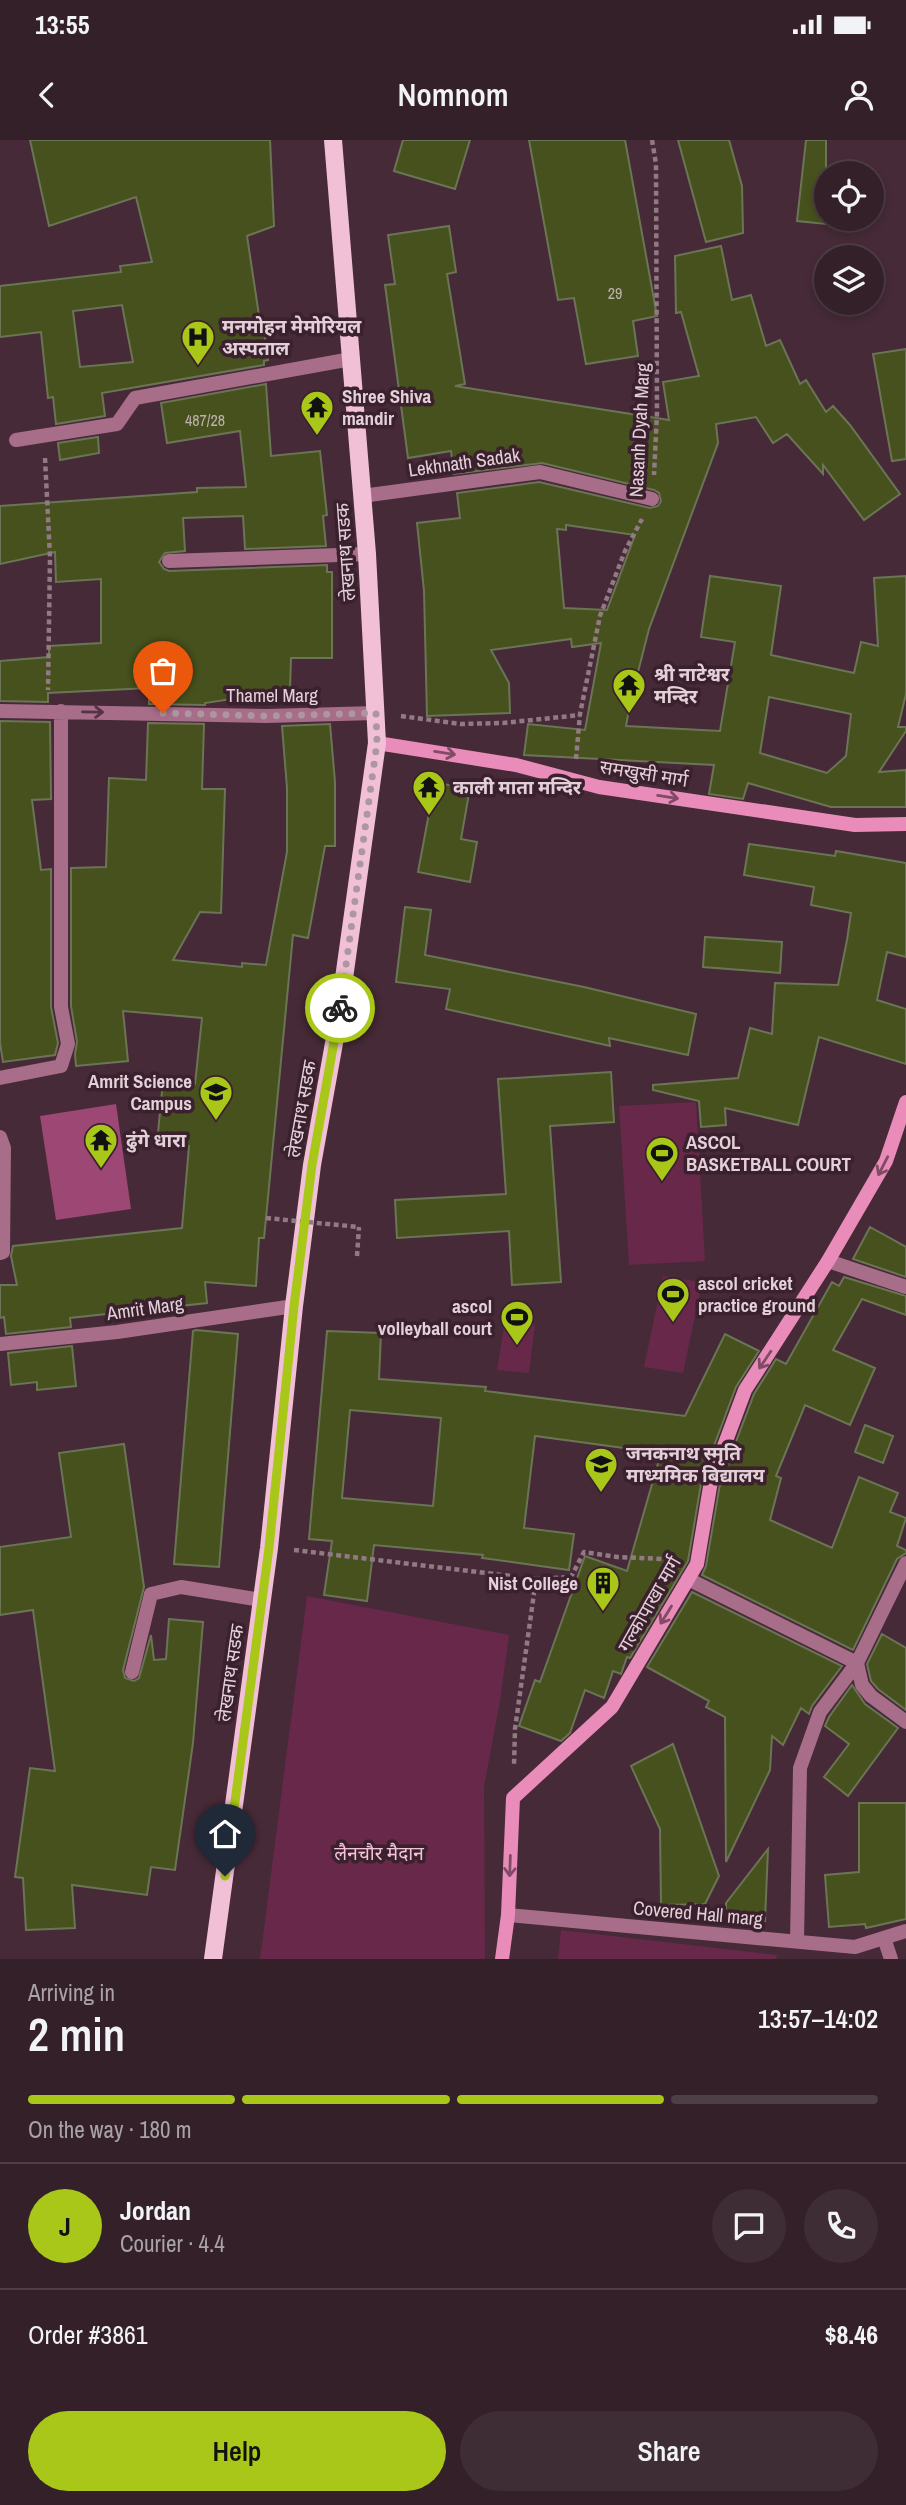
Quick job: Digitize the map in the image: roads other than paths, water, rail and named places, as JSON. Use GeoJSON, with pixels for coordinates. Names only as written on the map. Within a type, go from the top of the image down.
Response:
{"type":"FeatureCollection","features":[{"type":"Feature","properties":{"kind":"main road","name":"लेखनाथ सडक"},"geometry":{"type":"LineString","coordinates":[[214,1959],[269,1548],[294,1306],[312,1165],[338,1021],[377,743],[368,554],[333,140]]}},
{"type":"Feature","properties":{"kind":"main road","name":"समखुसी मार्ग"},"geometry":{"type":"LineString","coordinates":[[377,743],[516,765],[600,787],[855,825],[906,824]]}},
{"type":"Feature","properties":{"kind":"main road","name":"गल्कोपाखा मार्ग"},"geometry":{"type":"LineString","coordinates":[[508,1915],[513,1798],[612,1707],[697,1564],[711,1481],[745,1390],[828,1261],[886,1161],[906,1102]]}},
{"type":"Feature","properties":{"kind":"main road"},"geometry":{"type":"LineString","coordinates":[[502,1959],[508,1915]]}},
{"type":"Feature","properties":{"kind":"street"},"geometry":{"type":"LineString","coordinates":[[16,440],[117,424],[135,398],[351,359]]}},
{"type":"Feature","properties":{"kind":"street","name":"Lekhnath Sadak"},"geometry":{"type":"LineString","coordinates":[[362,496],[540,472],[652,499]]}},
{"type":"Feature","properties":{"kind":"street"},"geometry":{"type":"LineString","coordinates":[[169,561],[368,554]]}},
{"type":"Feature","properties":{"kind":"street","name":"Thamel Marg"},"geometry":{"type":"LineString","coordinates":[[0,711],[265,716],[376,713]]}},
{"type":"Feature","properties":{"kind":"street"},"geometry":{"type":"LineString","coordinates":[[0,1078],[61,1066],[68,1044],[61,1007],[54,711]]}},
{"type":"Feature","properties":{"kind":"street"},"geometry":{"type":"LineString","coordinates":[[0,1253],[3,1252],[1,1144]]}},
{"type":"Feature","properties":{"kind":"street"},"geometry":{"type":"LineString","coordinates":[[828,1261],[906,1287]]}},
{"type":"Feature","properties":{"kind":"street","name":"Amrit Marg"},"geometry":{"type":"LineString","coordinates":[[0,1343],[117,1332],[294,1306]]}},
{"type":"Feature","properties":{"kind":"street"},"geometry":{"type":"LineString","coordinates":[[797,1941],[800,1768],[820,1712],[856,1663],[906,1563]]}},
{"type":"Feature","properties":{"kind":"street"},"geometry":{"type":"LineString","coordinates":[[690,1576],[856,1663],[862,1685],[871,1696],[906,1722]]}},
{"type":"Feature","properties":{"kind":"street"},"geometry":{"type":"LineString","coordinates":[[132,1672],[150,1594],[181,1587],[261,1600]]}},
{"type":"Feature","properties":{"kind":"street","name":"Covered Hall marg"},"geometry":{"type":"LineString","coordinates":[[508,1915],[855,1947],[906,1931]]}},
{"type":"Feature","properties":{"kind":"street"},"geometry":{"type":"LineString","coordinates":[[884,1938],[891,1959]]}},
{"type":"Feature","properties":{"kind":"place","name":"मनमोहन मेमोरियल अस्पताल"},"geometry":{"type":"Point","coordinates":[198,367]}},
{"type":"Feature","properties":{"kind":"place","name":"Shree Shiva mandir"},"geometry":{"type":"Point","coordinates":[317,437]}},
{"type":"Feature","properties":{"kind":"place","name":"श्री नाटेश्वर मन्दिर"},"geometry":{"type":"Point","coordinates":[629,715]}},
{"type":"Feature","properties":{"kind":"place","name":"काली माता मन्दिर"},"geometry":{"type":"Point","coordinates":[429,817]}},
{"type":"Feature","properties":{"kind":"place","name":"Amrit Science Campus"},"geometry":{"type":"Point","coordinates":[216,1122]}},
{"type":"Feature","properties":{"kind":"place","name":"ढुंगे धारा"},"geometry":{"type":"Point","coordinates":[101,1170]}},
{"type":"Feature","properties":{"kind":"place","name":"ASCOL BASKETBALL COURT"},"geometry":{"type":"Point","coordinates":[662,1183]}},
{"type":"Feature","properties":{"kind":"place","name":"ascol cricket practice ground"},"geometry":{"type":"Point","coordinates":[673,1324]}},
{"type":"Feature","properties":{"kind":"place","name":"ascol volleyball court"},"geometry":{"type":"Point","coordinates":[517,1347]}},
{"type":"Feature","properties":{"kind":"place","name":"जनकनाथ स्मृति माध्यमिक बिद्यालय"},"geometry":{"type":"Point","coordinates":[601,1494]}},
{"type":"Feature","properties":{"kind":"place","name":"Nist College"},"geometry":{"type":"Point","coordinates":[603,1613]}},
{"type":"Feature","properties":{"kind":"park label","name":"लैनचौर मैदान"},"geometry":{"type":"Point","coordinates":[379,1853]}}]}
